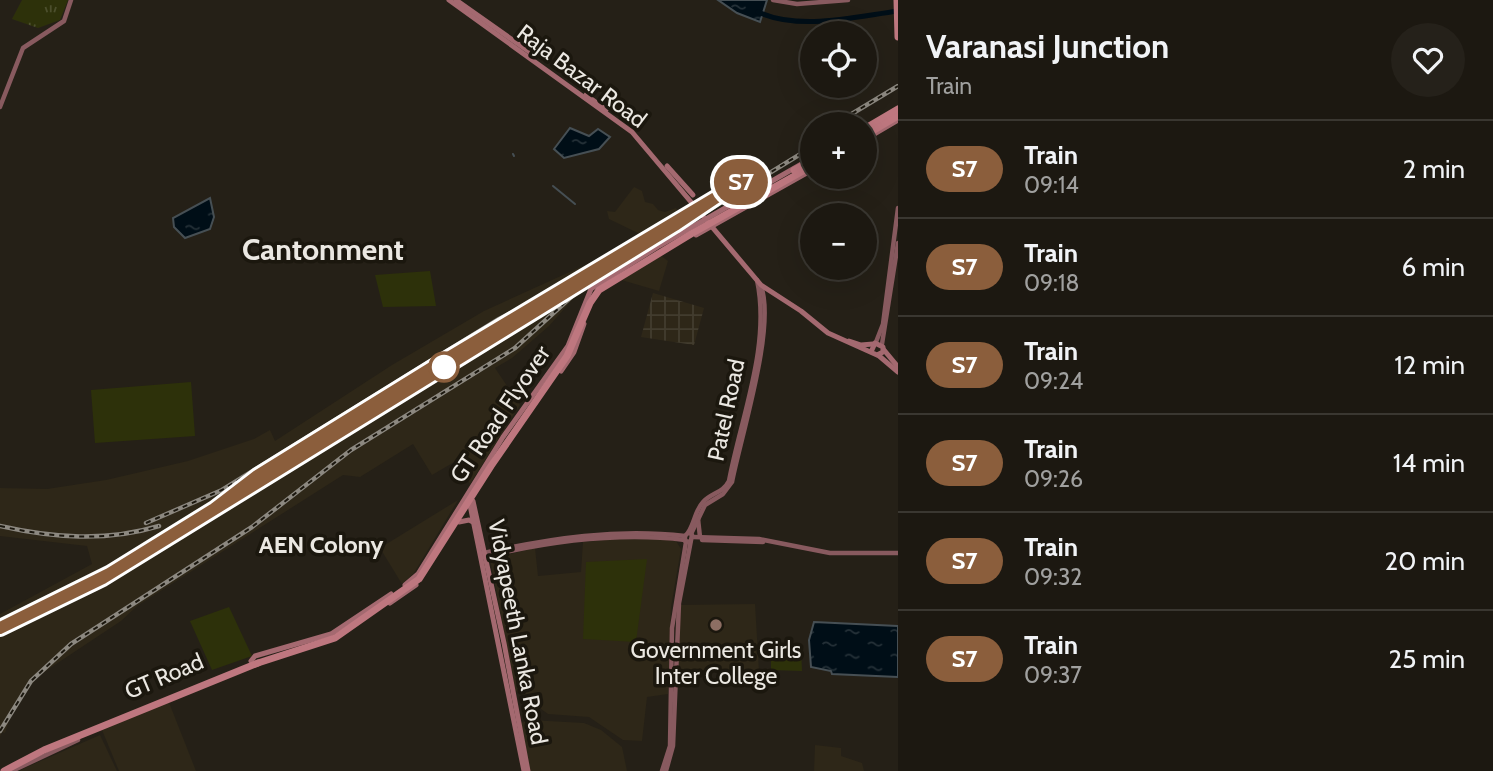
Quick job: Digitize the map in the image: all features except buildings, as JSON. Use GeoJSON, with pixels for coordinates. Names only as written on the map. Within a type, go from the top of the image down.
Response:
{"type":"FeatureCollection","features":[{"type":"Feature","properties":{"kind":"highway"},"geometry":{"type":"LineString","coordinates":[[897,0],[898,37]]}},
{"type":"Feature","properties":{"kind":"highway"},"geometry":{"type":"LineString","coordinates":[[877,121],[898,109]]}},
{"type":"Feature","properties":{"kind":"highway"},"geometry":{"type":"LineString","coordinates":[[877,130],[898,118]]}},
{"type":"Feature","properties":{"kind":"highway","name":"GT Road Flyover"},"geometry":{"type":"LineString","coordinates":[[255,662],[335,638],[419,579],[491,466],[567,356],[590,303],[599,290],[800,170]]}},
{"type":"Feature","properties":{"kind":"highway","name":"GT Road"},"geometry":{"type":"LineString","coordinates":[[4,771],[86,732],[255,662]]}},
{"type":"Feature","properties":{"kind":"main road","name":"Raja Bazar Road"},"geometry":{"type":"LineString","coordinates":[[449,0],[635,130],[759,281],[828,333],[871,352],[879,343]]}},
{"type":"Feature","properties":{"kind":"main road","name":"Raja Bazar Road"},"geometry":{"type":"LineString","coordinates":[[456,0],[562,79]]}},
{"type":"Feature","properties":{"kind":"main road","name":"GT Road"},"geometry":{"type":"LineString","coordinates":[[800,169],[709,217],[591,289],[568,346],[503,437],[418,574],[331,634],[255,656],[255,662],[335,640],[408,591],[426,574],[499,458],[574,352],[590,310],[603,291],[800,170]]}},
{"type":"Feature","properties":{"kind":"main road","name":"Raja Bazar Road"},"geometry":{"type":"LineString","coordinates":[[759,281],[841,337],[861,345],[879,343]]}},
{"type":"Feature","properties":{"kind":"main road"},"geometry":{"type":"LineString","coordinates":[[879,343],[886,360],[895,368]]}},
{"type":"Feature","properties":{"kind":"main road","name":"Vidyapeeth Lanka Road"},"geometry":{"type":"LineString","coordinates":[[471,503],[483,555]]}},
{"type":"Feature","properties":{"kind":"main road","name":"Vidyapeeth Lanka Road"},"geometry":{"type":"LineString","coordinates":[[471,503],[495,609],[526,771]]}},
{"type":"Feature","properties":{"kind":"main road"},"geometry":{"type":"LineString","coordinates":[[458,523],[469,520],[475,523]]}},
{"type":"Feature","properties":{"kind":"street"},"geometry":{"type":"LineString","coordinates":[[0,107],[23,48],[64,21],[71,0]]}},
{"type":"Feature","properties":{"kind":"street"},"geometry":{"type":"LineString","coordinates":[[773,0],[797,4],[848,0]]}},
{"type":"Feature","properties":{"kind":"street"},"geometry":{"type":"LineString","coordinates":[[879,343],[898,208]]}},
{"type":"Feature","properties":{"kind":"street"},"geometry":{"type":"LineString","coordinates":[[879,343],[898,243]]}},
{"type":"Feature","properties":{"kind":"street","name":"Patel Road"},"geometry":{"type":"LineString","coordinates":[[690,538],[705,505],[723,494],[732,482],[758,369],[764,309],[759,281]]}},
{"type":"Feature","properties":{"kind":"street","name":"Patel Road"},"geometry":{"type":"LineString","coordinates":[[664,771],[672,746],[680,603],[690,538],[702,503],[721,491],[729,481],[754,369],[760,309],[759,281]]}},
{"type":"Feature","properties":{"kind":"street"},"geometry":{"type":"LineString","coordinates":[[483,555],[534,542],[639,532],[690,538],[767,541],[830,552],[898,553]]}},
{"type":"Feature","properties":{"kind":"street"},"geometry":{"type":"LineString","coordinates":[[12,771],[88,735],[95,729]]}},
{"type":"Feature","properties":{"kind":"shaded area"},"geometry":{"type":"Polygon","coordinates":[[[634,187],[642,191],[645,202],[653,204],[658,210],[665,212],[676,208],[679,214],[642,235],[609,219],[607,211],[615,212],[634,187]]]}},
{"type":"Feature","properties":{"kind":"shaded area"},"geometry":{"type":"Polygon","coordinates":[[[618,250],[626,263],[572,300],[549,326],[512,358],[495,368],[520,405],[470,484],[456,461],[432,475],[413,444],[360,477],[343,475],[137,606],[121,621],[38,676],[12,712],[5,733],[2,732],[0,737],[0,614],[92,564],[87,546],[0,536],[0,488],[47,489],[106,480],[188,461],[254,439],[270,430],[275,441],[392,365],[484,311],[618,250]]]}},
{"type":"Feature","properties":{"kind":"shaded area"},"geometry":{"type":"Polygon","coordinates":[[[660,255],[668,261],[659,291],[618,279],[660,255]]]}},
{"type":"Feature","properties":{"kind":"shaded area"},"geometry":{"type":"Polygon","coordinates":[[[653,293],[704,308],[694,345],[641,337],[653,293]]]}},
{"type":"Feature","properties":{"kind":"shaded area"},"geometry":{"type":"Polygon","coordinates":[[[458,500],[414,573],[402,584],[380,548],[458,500]]]}},
{"type":"Feature","properties":{"kind":"shaded area"},"geometry":{"type":"Polygon","coordinates":[[[641,537],[676,541],[681,549],[671,607],[668,694],[647,697],[642,741],[623,740],[589,717],[548,714],[515,690],[490,559],[535,548],[538,576],[581,572],[583,542],[641,537]]]}},
{"type":"Feature","properties":{"kind":"shaded area","name":"Government Girls Inter College"},"geometry":{"type":"Polygon","coordinates":[[[755,604],[759,672],[675,669],[678,605],[755,604]]]}},
{"type":"Feature","properties":{"kind":"shaded area"},"geometry":{"type":"Polygon","coordinates":[[[168,700],[196,771],[119,771],[102,730],[168,700]]]}},
{"type":"Feature","properties":{"kind":"shaded area"},"geometry":{"type":"Polygon","coordinates":[[[530,720],[584,723],[601,730],[622,747],[627,771],[529,771],[518,724],[530,720]]]}},
{"type":"Feature","properties":{"kind":"shaded area"},"geometry":{"type":"Polygon","coordinates":[[[100,735],[117,771],[19,771],[27,767],[100,735]]]}},
{"type":"Feature","properties":{"kind":"shaded area"},"geometry":{"type":"Polygon","coordinates":[[[815,745],[841,748],[841,756],[862,763],[864,771],[814,771],[815,745]]]}},
{"type":"Feature","properties":{"kind":"green space"},"geometry":{"type":"Polygon","coordinates":[[[22,0],[68,0],[60,20],[38,28],[12,19],[22,0]]]}},
{"type":"Feature","properties":{"kind":"green space"},"geometry":{"type":"Polygon","coordinates":[[[430,271],[436,306],[383,307],[375,275],[430,271]]]}},
{"type":"Feature","properties":{"kind":"green space"},"geometry":{"type":"Polygon","coordinates":[[[191,382],[195,436],[95,443],[91,390],[191,382]]]}},
{"type":"Feature","properties":{"kind":"green space"},"geometry":{"type":"Polygon","coordinates":[[[647,559],[636,642],[583,639],[586,562],[647,559]]]}},
{"type":"Feature","properties":{"kind":"green space"},"geometry":{"type":"Polygon","coordinates":[[[229,607],[252,656],[212,670],[190,621],[229,607]]]}},
{"type":"Feature","properties":{"kind":"green space"},"geometry":{"type":"Polygon","coordinates":[[[771,652],[801,652],[802,671],[771,670],[771,652]]]}},
{"type":"Feature","properties":{"kind":"water"},"geometry":{"type":"Polygon","coordinates":[[[718,0],[767,0],[760,22],[737,13],[718,0]]]}},
{"type":"Feature","properties":{"kind":"water"},"geometry":{"type":"Polygon","coordinates":[[[570,128],[589,136],[598,129],[610,137],[599,149],[564,158],[554,149],[570,128]]]}},
{"type":"Feature","properties":{"kind":"water"},"geometry":{"type":"Polygon","coordinates":[[[210,198],[214,217],[210,229],[185,238],[174,227],[173,218],[210,198]]]}},
{"type":"Feature","properties":{"kind":"water"},"geometry":{"type":"Polygon","coordinates":[[[814,622],[898,626],[898,677],[832,674],[831,671],[811,667],[809,640],[814,622]]]}},
{"type":"Feature","properties":{"kind":"waterway"},"geometry":{"type":"LineString","coordinates":[[758,12],[774,18],[809,22],[898,11]]}},
{"type":"Feature","properties":{"kind":"waterway"},"geometry":{"type":"LineString","coordinates":[[553,186],[575,204]]}},
{"type":"Feature","properties":{"kind":"railway"},"geometry":{"type":"LineString","coordinates":[[855,112],[898,86]]}},
{"type":"Feature","properties":{"kind":"railway"},"geometry":{"type":"LineString","coordinates":[[0,731],[31,681],[71,644],[252,527],[351,450],[515,348],[581,288],[800,154]]}},
{"type":"Feature","properties":{"kind":"railway"},"geometry":{"type":"LineString","coordinates":[[547,296],[590,272]]}},
{"type":"Feature","properties":{"kind":"railway"},"geometry":{"type":"LineString","coordinates":[[146,523],[222,490],[499,319],[547,295]]}},
{"type":"Feature","properties":{"kind":"railway"},"geometry":{"type":"LineString","coordinates":[[0,629],[103,579],[562,295]]}},
{"type":"Feature","properties":{"kind":"railway"},"geometry":{"type":"LineString","coordinates":[[0,526],[80,536],[119,534],[159,526]]}},
{"type":"Feature","properties":{"kind":"train","name":"S7"},"geometry":{"type":"LineString","coordinates":[[0,627],[109,573],[214,508],[257,475],[433,366],[742,181],[675,226],[118,570],[0,629]]}},
{"type":"Feature","properties":{"kind":"place","name":"Government Girls Inter College"},"geometry":{"type":"Point","coordinates":[716,625]}},
{"type":"Feature","properties":{"kind":"district","name":"Cantonment"},"geometry":{"type":"Point","coordinates":[323,250]}},
{"type":"Feature","properties":{"kind":"district","name":"AEN Colony"},"geometry":{"type":"Point","coordinates":[321,545]}}]}
